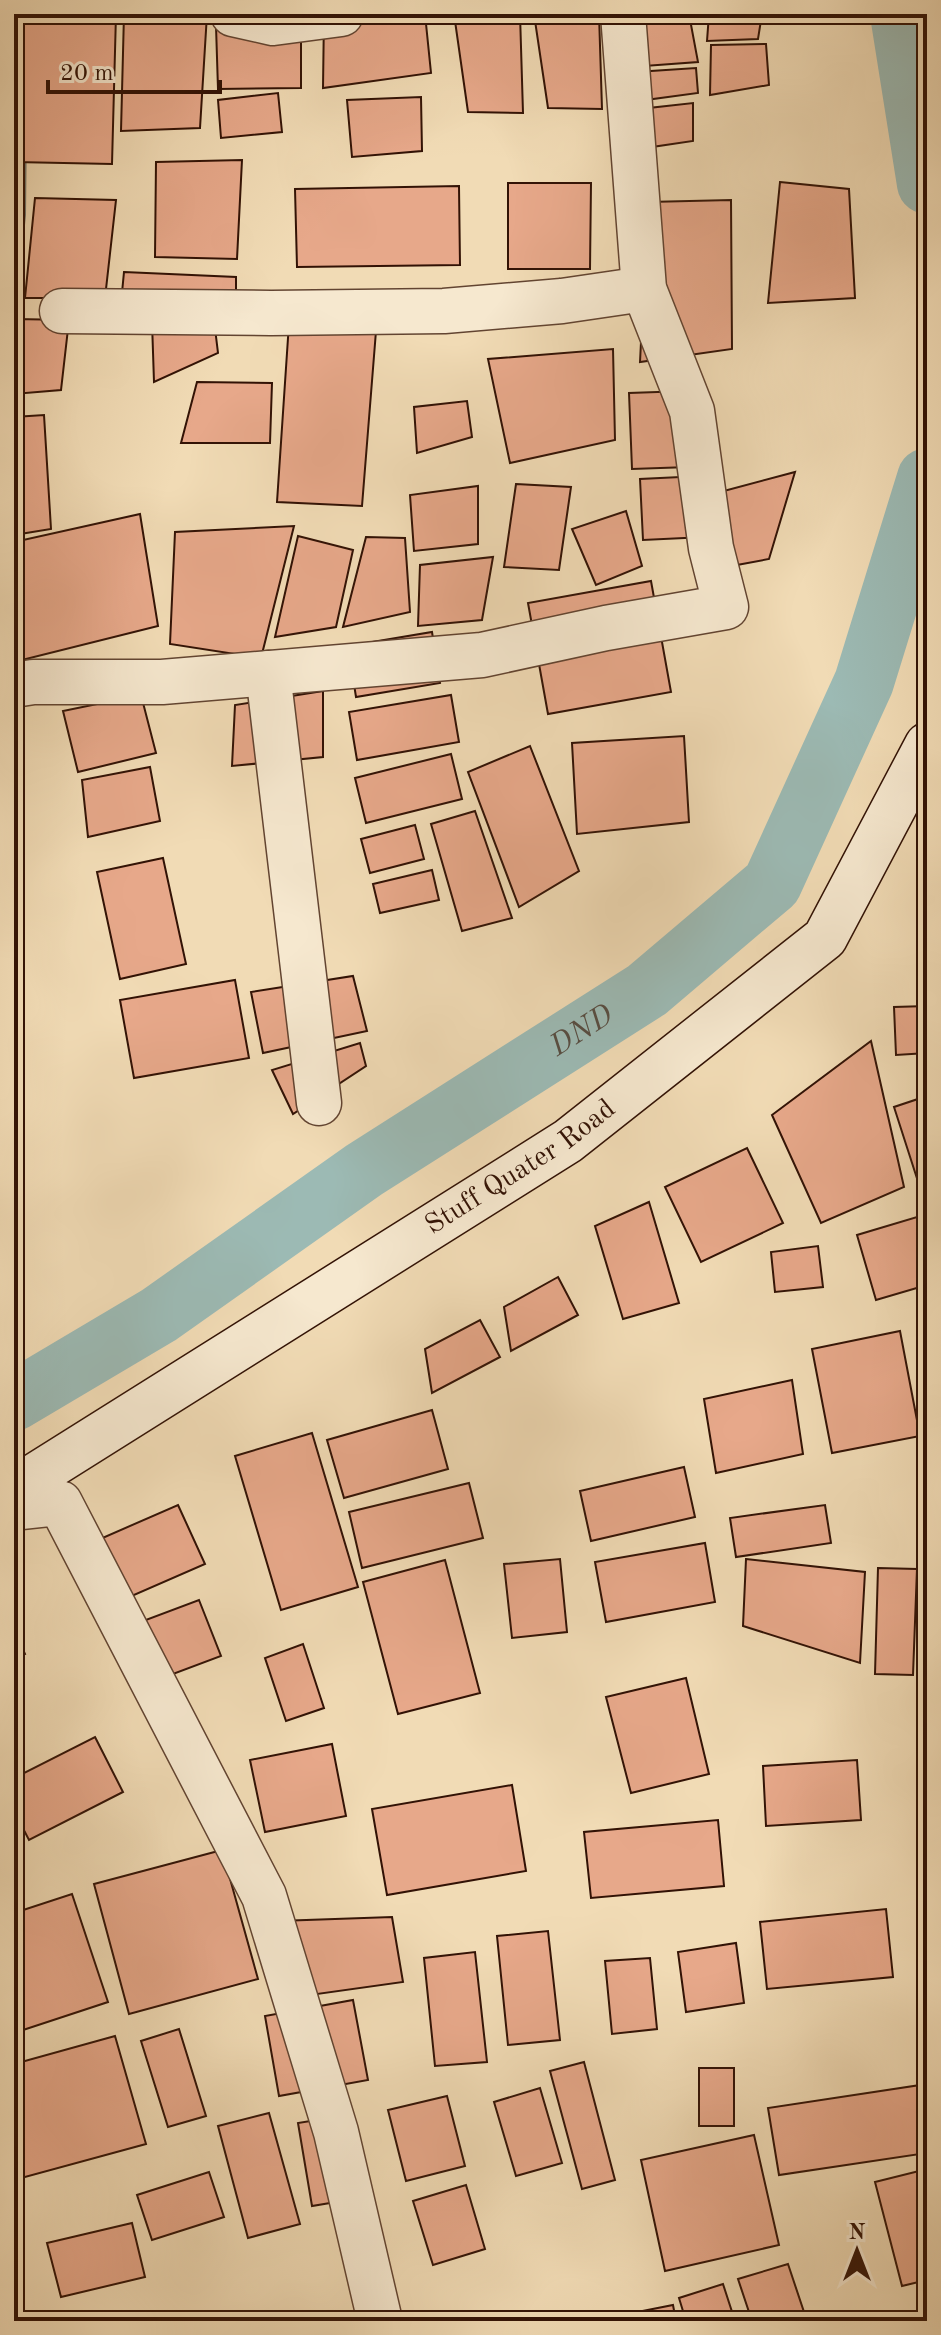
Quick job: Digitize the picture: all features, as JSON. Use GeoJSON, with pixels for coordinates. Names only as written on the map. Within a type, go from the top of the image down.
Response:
{"type":"FeatureCollection","features":[{"type":"Feature","properties":{"kind":"street"},"geometry":{"type":"LineString","coordinates":[[233,14],[273,23],[341,14]]}},
{"type":"Feature","properties":{"kind":"street"},"geometry":{"type":"LineString","coordinates":[[14,685],[33,682],[162,682],[482,655],[606,628],[726,607],[711,548],[692,411],[644,289],[623,14]]}},
{"type":"Feature","properties":{"kind":"street"},"geometry":{"type":"LineString","coordinates":[[62,311],[444,311],[562,301],[644,289]]}},
{"type":"Feature","properties":{"kind":"street"},"geometry":{"type":"LineString","coordinates":[[268,673],[319,1103]]}},
{"type":"Feature","properties":{"kind":"street","name":"Stuff Quater Road"},"geometry":{"type":"LineString","coordinates":[[14,1489],[568,1141],[825,938],[927,745]]}},
{"type":"Feature","properties":{"kind":"street"},"geometry":{"type":"LineString","coordinates":[[14,1508],[60,1503],[264,1896],[336,2132],[380,2321]]}},
{"type":"Feature","properties":{"kind":"water"},"geometry":{"type":"Polygon","coordinates":[[[14,29],[27,29],[25,215],[14,301],[14,29]]]}},
{"type":"Feature","properties":{"kind":"building"},"geometry":{"type":"Polygon","coordinates":[[[14,14],[116,14],[112,164],[15,162],[14,14]]]}},
{"type":"Feature","properties":{"kind":"building"},"geometry":{"type":"Polygon","coordinates":[[[124,14],[207,14],[200,128],[121,131],[124,14]]]}},
{"type":"Feature","properties":{"kind":"building"},"geometry":{"type":"Polygon","coordinates":[[[324,14],[425,14],[431,73],[323,88],[324,14]]]}},
{"type":"Feature","properties":{"kind":"building"},"geometry":{"type":"Polygon","coordinates":[[[454,14],[520,14],[523,113],[468,112],[454,14]]]}},
{"type":"Feature","properties":{"kind":"building"},"geometry":{"type":"Polygon","coordinates":[[[534,14],[599,14],[602,109],[548,108],[534,14]]]}},
{"type":"Feature","properties":{"kind":"building"},"geometry":{"type":"Polygon","coordinates":[[[629,14],[689,14],[698,62],[631,67],[629,14]]]}},
{"type":"Feature","properties":{"kind":"building"},"geometry":{"type":"Polygon","coordinates":[[[709,14],[762,14],[758,39],[707,41],[709,14]]]}},
{"type":"Feature","properties":{"kind":"building"},"geometry":{"type":"Polygon","coordinates":[[[301,25],[301,88],[218,89],[216,26],[301,25]]]}},
{"type":"Feature","properties":{"kind":"building"},"geometry":{"type":"Polygon","coordinates":[[[766,44],[769,85],[710,95],[711,45],[766,44]]]}},
{"type":"Feature","properties":{"kind":"building"},"geometry":{"type":"Polygon","coordinates":[[[696,68],[698,93],[638,101],[636,72],[696,68]]]}},
{"type":"Feature","properties":{"kind":"building"},"geometry":{"type":"Polygon","coordinates":[[[278,93],[282,132],[221,138],[218,100],[278,93]]]}},
{"type":"Feature","properties":{"kind":"building"},"geometry":{"type":"Polygon","coordinates":[[[421,97],[422,151],[352,157],[347,100],[421,97]]]}},
{"type":"Feature","properties":{"kind":"building"},"geometry":{"type":"Polygon","coordinates":[[[693,103],[693,141],[645,148],[640,109],[693,103]]]}},
{"type":"Feature","properties":{"kind":"building"},"geometry":{"type":"Polygon","coordinates":[[[242,160],[237,259],[155,257],[156,162],[242,160]]]}},
{"type":"Feature","properties":{"kind":"building"},"geometry":{"type":"Polygon","coordinates":[[[780,182],[849,189],[855,298],[768,303],[780,182]]]}},
{"type":"Feature","properties":{"kind":"building"},"geometry":{"type":"Polygon","coordinates":[[[508,183],[591,183],[590,269],[508,269],[508,183]]]}},
{"type":"Feature","properties":{"kind":"building"},"geometry":{"type":"Polygon","coordinates":[[[459,186],[460,265],[297,267],[295,189],[459,186]]]}},
{"type":"Feature","properties":{"kind":"building"},"geometry":{"type":"Polygon","coordinates":[[[35,198],[116,200],[105,298],[25,298],[35,198]]]}},
{"type":"Feature","properties":{"kind":"building"},"geometry":{"type":"Polygon","coordinates":[[[731,200],[732,349],[640,362],[648,202],[731,200]]]}},
{"type":"Feature","properties":{"kind":"building"},"geometry":{"type":"Polygon","coordinates":[[[124,272],[236,277],[236,302],[121,303],[124,272]]]}},
{"type":"Feature","properties":{"kind":"building"},"geometry":{"type":"Polygon","coordinates":[[[213,312],[218,353],[154,382],[152,322],[213,312]]]}},
{"type":"Feature","properties":{"kind":"building"},"geometry":{"type":"Polygon","coordinates":[[[15,319],[69,320],[61,390],[14,394],[15,319]]]}},
{"type":"Feature","properties":{"kind":"building"},"geometry":{"type":"Polygon","coordinates":[[[289,323],[376,331],[362,506],[277,502],[289,323]]]}},
{"type":"Feature","properties":{"kind":"building"},"geometry":{"type":"Polygon","coordinates":[[[613,349],[615,440],[510,463],[488,359],[613,349]]]}},
{"type":"Feature","properties":{"kind":"building"},"geometry":{"type":"Polygon","coordinates":[[[197,382],[272,383],[270,443],[181,443],[197,382]]]}},
{"type":"Feature","properties":{"kind":"building"},"geometry":{"type":"Polygon","coordinates":[[[686,391],[689,467],[632,469],[629,393],[686,391]]]}},
{"type":"Feature","properties":{"kind":"building"},"geometry":{"type":"Polygon","coordinates":[[[467,401],[472,437],[417,453],[414,407],[467,401]]]}},
{"type":"Feature","properties":{"kind":"building"},"geometry":{"type":"Polygon","coordinates":[[[44,415],[51,529],[14,535],[14,417],[44,415]]]}},
{"type":"Feature","properties":{"kind":"building"},"geometry":{"type":"Polygon","coordinates":[[[795,472],[769,559],[726,567],[720,492],[795,472]]]}},
{"type":"Feature","properties":{"kind":"building"},"geometry":{"type":"Polygon","coordinates":[[[701,476],[705,537],[643,540],[640,479],[701,476]]]}},
{"type":"Feature","properties":{"kind":"building"},"geometry":{"type":"Polygon","coordinates":[[[516,484],[571,487],[559,570],[504,567],[516,484]]]}},
{"type":"Feature","properties":{"kind":"building"},"geometry":{"type":"Polygon","coordinates":[[[478,486],[478,544],[414,551],[410,495],[478,486]]]}},
{"type":"Feature","properties":{"kind":"building"},"geometry":{"type":"Polygon","coordinates":[[[626,511],[642,566],[596,585],[572,529],[626,511]]]}},
{"type":"Feature","properties":{"kind":"building"},"geometry":{"type":"Polygon","coordinates":[[[140,514],[158,626],[14,662],[14,542],[140,514]]]}},
{"type":"Feature","properties":{"kind":"building"},"geometry":{"type":"Polygon","coordinates":[[[294,526],[261,658],[170,644],[175,532],[294,526]]]}},
{"type":"Feature","properties":{"kind":"building"},"geometry":{"type":"Polygon","coordinates":[[[298,536],[353,550],[336,627],[275,637],[298,536]]]}},
{"type":"Feature","properties":{"kind":"building"},"geometry":{"type":"Polygon","coordinates":[[[366,537],[405,538],[410,612],[343,627],[366,537]]]}},
{"type":"Feature","properties":{"kind":"building"},"geometry":{"type":"Polygon","coordinates":[[[493,557],[482,620],[418,626],[420,565],[493,557]]]}},
{"type":"Feature","properties":{"kind":"building"},"geometry":{"type":"Polygon","coordinates":[[[651,581],[671,692],[548,714],[528,603],[651,581]]]}},
{"type":"Feature","properties":{"kind":"building"},"geometry":{"type":"Polygon","coordinates":[[[432,632],[440,683],[356,697],[348,646],[432,632]]]}},
{"type":"Feature","properties":{"kind":"building"},"geometry":{"type":"Polygon","coordinates":[[[323,691],[323,757],[232,766],[235,705],[323,691]]]}},
{"type":"Feature","properties":{"kind":"building"},"geometry":{"type":"Polygon","coordinates":[[[141,695],[156,753],[78,772],[63,711],[141,695]]]}},
{"type":"Feature","properties":{"kind":"building"},"geometry":{"type":"Polygon","coordinates":[[[451,695],[459,742],[357,760],[349,712],[451,695]]]}},
{"type":"Feature","properties":{"kind":"building"},"geometry":{"type":"Polygon","coordinates":[[[684,736],[689,822],[577,834],[572,743],[684,736]]]}},
{"type":"Feature","properties":{"kind":"building"},"geometry":{"type":"Polygon","coordinates":[[[530,746],[579,871],[519,907],[468,772],[530,746]]]}},
{"type":"Feature","properties":{"kind":"building"},"geometry":{"type":"Polygon","coordinates":[[[451,754],[462,799],[366,823],[355,778],[451,754]]]}},
{"type":"Feature","properties":{"kind":"building"},"geometry":{"type":"Polygon","coordinates":[[[150,767],[160,821],[88,837],[82,780],[150,767]]]}},
{"type":"Feature","properties":{"kind":"building"},"geometry":{"type":"Polygon","coordinates":[[[475,811],[512,918],[462,931],[431,824],[475,811]]]}},
{"type":"Feature","properties":{"kind":"building"},"geometry":{"type":"Polygon","coordinates":[[[415,825],[424,859],[370,873],[361,839],[415,825]]]}},
{"type":"Feature","properties":{"kind":"building"},"geometry":{"type":"Polygon","coordinates":[[[163,858],[186,964],[120,979],[97,872],[163,858]]]}},
{"type":"Feature","properties":{"kind":"building"},"geometry":{"type":"Polygon","coordinates":[[[432,870],[439,900],[380,913],[373,884],[432,870]]]}},
{"type":"Feature","properties":{"kind":"building"},"geometry":{"type":"Polygon","coordinates":[[[353,976],[367,1031],[263,1053],[251,992],[353,976]]]}},
{"type":"Feature","properties":{"kind":"building"},"geometry":{"type":"Polygon","coordinates":[[[235,980],[249,1058],[134,1078],[120,1000],[235,980]]]}},
{"type":"Feature","properties":{"kind":"building"},"geometry":{"type":"Polygon","coordinates":[[[927,1006],[927,1053],[896,1055],[894,1007],[927,1006]]]}},
{"type":"Feature","properties":{"kind":"building"},"geometry":{"type":"Polygon","coordinates":[[[871,1041],[904,1187],[821,1223],[772,1115],[871,1041]]]}},
{"type":"Feature","properties":{"kind":"building"},"geometry":{"type":"Polygon","coordinates":[[[360,1043],[366,1066],[293,1114],[272,1070],[360,1043]]]}},
{"type":"Feature","properties":{"kind":"building"},"geometry":{"type":"Polygon","coordinates":[[[927,1096],[927,1192],[922,1194],[894,1107],[927,1096]]]}},
{"type":"Feature","properties":{"kind":"building"},"geometry":{"type":"Polygon","coordinates":[[[747,1148],[783,1223],[701,1262],[665,1187],[747,1148]]]}},
{"type":"Feature","properties":{"kind":"building"},"geometry":{"type":"Polygon","coordinates":[[[649,1202],[679,1303],[623,1319],[595,1226],[649,1202]]]}},
{"type":"Feature","properties":{"kind":"building"},"geometry":{"type":"Polygon","coordinates":[[[927,1214],[927,1285],[876,1300],[857,1235],[927,1214]]]}},
{"type":"Feature","properties":{"kind":"building"},"geometry":{"type":"Polygon","coordinates":[[[818,1246],[823,1287],[775,1292],[771,1252],[818,1246]]]}},
{"type":"Feature","properties":{"kind":"building"},"geometry":{"type":"Polygon","coordinates":[[[558,1277],[578,1315],[511,1351],[504,1307],[558,1277]]]}},
{"type":"Feature","properties":{"kind":"building"},"geometry":{"type":"Polygon","coordinates":[[[480,1320],[500,1357],[432,1393],[425,1349],[480,1320]]]}},
{"type":"Feature","properties":{"kind":"building"},"geometry":{"type":"Polygon","coordinates":[[[900,1331],[920,1436],[832,1453],[812,1349],[900,1331]]]}},
{"type":"Feature","properties":{"kind":"building"},"geometry":{"type":"Polygon","coordinates":[[[792,1380],[803,1454],[716,1473],[704,1399],[792,1380]]]}},
{"type":"Feature","properties":{"kind":"building"},"geometry":{"type":"Polygon","coordinates":[[[432,1410],[448,1469],[344,1498],[327,1440],[432,1410]]]}},
{"type":"Feature","properties":{"kind":"building"},"geometry":{"type":"Polygon","coordinates":[[[312,1433],[358,1587],[281,1610],[235,1456],[312,1433]]]}},
{"type":"Feature","properties":{"kind":"building"},"geometry":{"type":"Polygon","coordinates":[[[684,1467],[695,1517],[591,1541],[580,1491],[684,1467]]]}},
{"type":"Feature","properties":{"kind":"building"},"geometry":{"type":"Polygon","coordinates":[[[469,1483],[483,1538],[362,1568],[349,1512],[469,1483]]]}},
{"type":"Feature","properties":{"kind":"building"},"geometry":{"type":"Polygon","coordinates":[[[178,1505],[205,1564],[118,1602],[91,1543],[178,1505]]]}},
{"type":"Feature","properties":{"kind":"building"},"geometry":{"type":"Polygon","coordinates":[[[825,1505],[831,1543],[736,1557],[730,1518],[825,1505]]]}},
{"type":"Feature","properties":{"kind":"building"},"geometry":{"type":"Polygon","coordinates":[[[705,1543],[715,1602],[606,1622],[595,1562],[705,1543]]]}},
{"type":"Feature","properties":{"kind":"building"},"geometry":{"type":"Polygon","coordinates":[[[560,1559],[567,1632],[512,1638],[504,1564],[560,1559]]]}},
{"type":"Feature","properties":{"kind":"building"},"geometry":{"type":"Polygon","coordinates":[[[746,1559],[865,1572],[860,1663],[743,1626],[746,1559]]]}},
{"type":"Feature","properties":{"kind":"building"},"geometry":{"type":"Polygon","coordinates":[[[445,1560],[480,1693],[398,1714],[363,1582],[445,1560]]]}},
{"type":"Feature","properties":{"kind":"building"},"geometry":{"type":"Polygon","coordinates":[[[878,1568],[917,1569],[913,1675],[875,1674],[878,1568]]]}},
{"type":"Feature","properties":{"kind":"building"},"geometry":{"type":"Polygon","coordinates":[[[199,1600],[221,1656],[133,1689],[111,1633],[199,1600]]]}},
{"type":"Feature","properties":{"kind":"building"},"geometry":{"type":"Polygon","coordinates":[[[14,1630],[25,1654],[14,1659],[14,1630]]]}},
{"type":"Feature","properties":{"kind":"building"},"geometry":{"type":"Polygon","coordinates":[[[303,1644],[324,1708],[286,1721],[265,1658],[303,1644]]]}},
{"type":"Feature","properties":{"kind":"building"},"geometry":{"type":"Polygon","coordinates":[[[686,1678],[709,1774],[631,1793],[606,1697],[686,1678]]]}},
{"type":"Feature","properties":{"kind":"building"},"geometry":{"type":"Polygon","coordinates":[[[95,1737],[123,1792],[29,1840],[14,1811],[14,1778],[95,1737]]]}},
{"type":"Feature","properties":{"kind":"building"},"geometry":{"type":"Polygon","coordinates":[[[332,1744],[346,1816],[265,1832],[250,1760],[332,1744]]]}},
{"type":"Feature","properties":{"kind":"building"},"geometry":{"type":"Polygon","coordinates":[[[857,1760],[861,1820],[766,1826],[763,1766],[857,1760]]]}},
{"type":"Feature","properties":{"kind":"building"},"geometry":{"type":"Polygon","coordinates":[[[512,1785],[526,1871],[387,1895],[372,1809],[512,1785]]]}},
{"type":"Feature","properties":{"kind":"building"},"geometry":{"type":"Polygon","coordinates":[[[718,1820],[724,1886],[591,1898],[584,1832],[718,1820]]]}},
{"type":"Feature","properties":{"kind":"building"},"geometry":{"type":"Polygon","coordinates":[[[222,1850],[258,1979],[129,2014],[94,1884],[222,1850]]]}},
{"type":"Feature","properties":{"kind":"building"},"geometry":{"type":"Polygon","coordinates":[[[72,1894],[108,2002],[14,2033],[14,1913],[72,1894]]]}},
{"type":"Feature","properties":{"kind":"building"},"geometry":{"type":"Polygon","coordinates":[[[886,1909],[893,1977],[767,1989],[760,1922],[886,1909]]]}},
{"type":"Feature","properties":{"kind":"building"},"geometry":{"type":"Polygon","coordinates":[[[392,1917],[403,1982],[296,1997],[278,1921],[392,1917]]]}},
{"type":"Feature","properties":{"kind":"building"},"geometry":{"type":"Polygon","coordinates":[[[548,1931],[560,2040],[508,2045],[497,1936],[548,1931]]]}},
{"type":"Feature","properties":{"kind":"building"},"geometry":{"type":"Polygon","coordinates":[[[736,1943],[744,2003],[686,2012],[678,1952],[736,1943]]]}},
{"type":"Feature","properties":{"kind":"building"},"geometry":{"type":"Polygon","coordinates":[[[475,1952],[487,2062],[435,2066],[424,1958],[475,1952]]]}},
{"type":"Feature","properties":{"kind":"building"},"geometry":{"type":"Polygon","coordinates":[[[650,1958],[657,2029],[612,2034],[605,1961],[650,1958]]]}},
{"type":"Feature","properties":{"kind":"building"},"geometry":{"type":"Polygon","coordinates":[[[353,2000],[368,2080],[279,2096],[265,2016],[353,2000]]]}},
{"type":"Feature","properties":{"kind":"building"},"geometry":{"type":"Polygon","coordinates":[[[179,2029],[206,2116],[168,2127],[141,2041],[179,2029]]]}},
{"type":"Feature","properties":{"kind":"building"},"geometry":{"type":"Polygon","coordinates":[[[115,2036],[146,2144],[14,2180],[14,2064],[115,2036]]]}},
{"type":"Feature","properties":{"kind":"building"},"geometry":{"type":"Polygon","coordinates":[[[584,2062],[615,2180],[582,2189],[550,2071],[584,2062]]]}},
{"type":"Feature","properties":{"kind":"building"},"geometry":{"type":"Polygon","coordinates":[[[699,2068],[734,2068],[734,2126],[699,2126],[699,2068]]]}},
{"type":"Feature","properties":{"kind":"building"},"geometry":{"type":"Polygon","coordinates":[[[927,2084],[927,2153],[779,2175],[768,2108],[927,2084]]]}},
{"type":"Feature","properties":{"kind":"building"},"geometry":{"type":"Polygon","coordinates":[[[540,2088],[562,2163],[516,2176],[494,2102],[540,2088]]]}},
{"type":"Feature","properties":{"kind":"building"},"geometry":{"type":"Polygon","coordinates":[[[447,2096],[465,2166],[406,2181],[388,2110],[447,2096]]]}},
{"type":"Feature","properties":{"kind":"building"},"geometry":{"type":"Polygon","coordinates":[[[269,2113],[300,2224],[248,2238],[218,2126],[269,2113]]]}},
{"type":"Feature","properties":{"kind":"building"},"geometry":{"type":"Polygon","coordinates":[[[341,2116],[354,2199],[312,2206],[298,2123],[341,2116]]]}},
{"type":"Feature","properties":{"kind":"building"},"geometry":{"type":"Polygon","coordinates":[[[754,2135],[779,2245],[665,2271],[641,2160],[754,2135]]]}},
{"type":"Feature","properties":{"kind":"building"},"geometry":{"type":"Polygon","coordinates":[[[927,2169],[927,2280],[902,2286],[875,2182],[927,2169]]]}},
{"type":"Feature","properties":{"kind":"building"},"geometry":{"type":"Polygon","coordinates":[[[209,2172],[224,2217],[152,2240],[137,2195],[209,2172]]]}},
{"type":"Feature","properties":{"kind":"building"},"geometry":{"type":"Polygon","coordinates":[[[466,2185],[485,2249],[433,2265],[413,2201],[466,2185]]]}},
{"type":"Feature","properties":{"kind":"building"},"geometry":{"type":"Polygon","coordinates":[[[132,2223],[145,2277],[61,2297],[47,2243],[132,2223]]]}},
{"type":"Feature","properties":{"kind":"building"},"geometry":{"type":"Polygon","coordinates":[[[788,2264],[807,2321],[752,2321],[738,2279],[788,2264]]]}},
{"type":"Feature","properties":{"kind":"building"},"geometry":{"type":"Polygon","coordinates":[[[723,2284],[735,2321],[686,2321],[679,2298],[723,2284]]]}},
{"type":"Feature","properties":{"kind":"building"},"geometry":{"type":"Polygon","coordinates":[[[673,2305],[676,2321],[618,2321],[617,2316],[673,2305]]]}},
{"type":"Feature","properties":{"kind":"building"},"geometry":{"type":"Polygon","coordinates":[[[599,2315],[599,2321],[560,2321],[599,2315]]]}},
{"type":"Feature","properties":{"kind":"building"},"geometry":{"type":"Polygon","coordinates":[[[904,2315],[904,2321],[868,2321],[904,2315]]]}},
{"type":"Feature","properties":{"kind":"waterway","name":"DND"},"geometry":{"type":"LineString","coordinates":[[900,14],[927,184]]}},
{"type":"Feature","properties":{"kind":"waterway","name":"DND"},"geometry":{"type":"LineString","coordinates":[[14,1401],[159,1315],[364,1170],[647,990],[772,884],[864,682],[927,478]]}}]}
